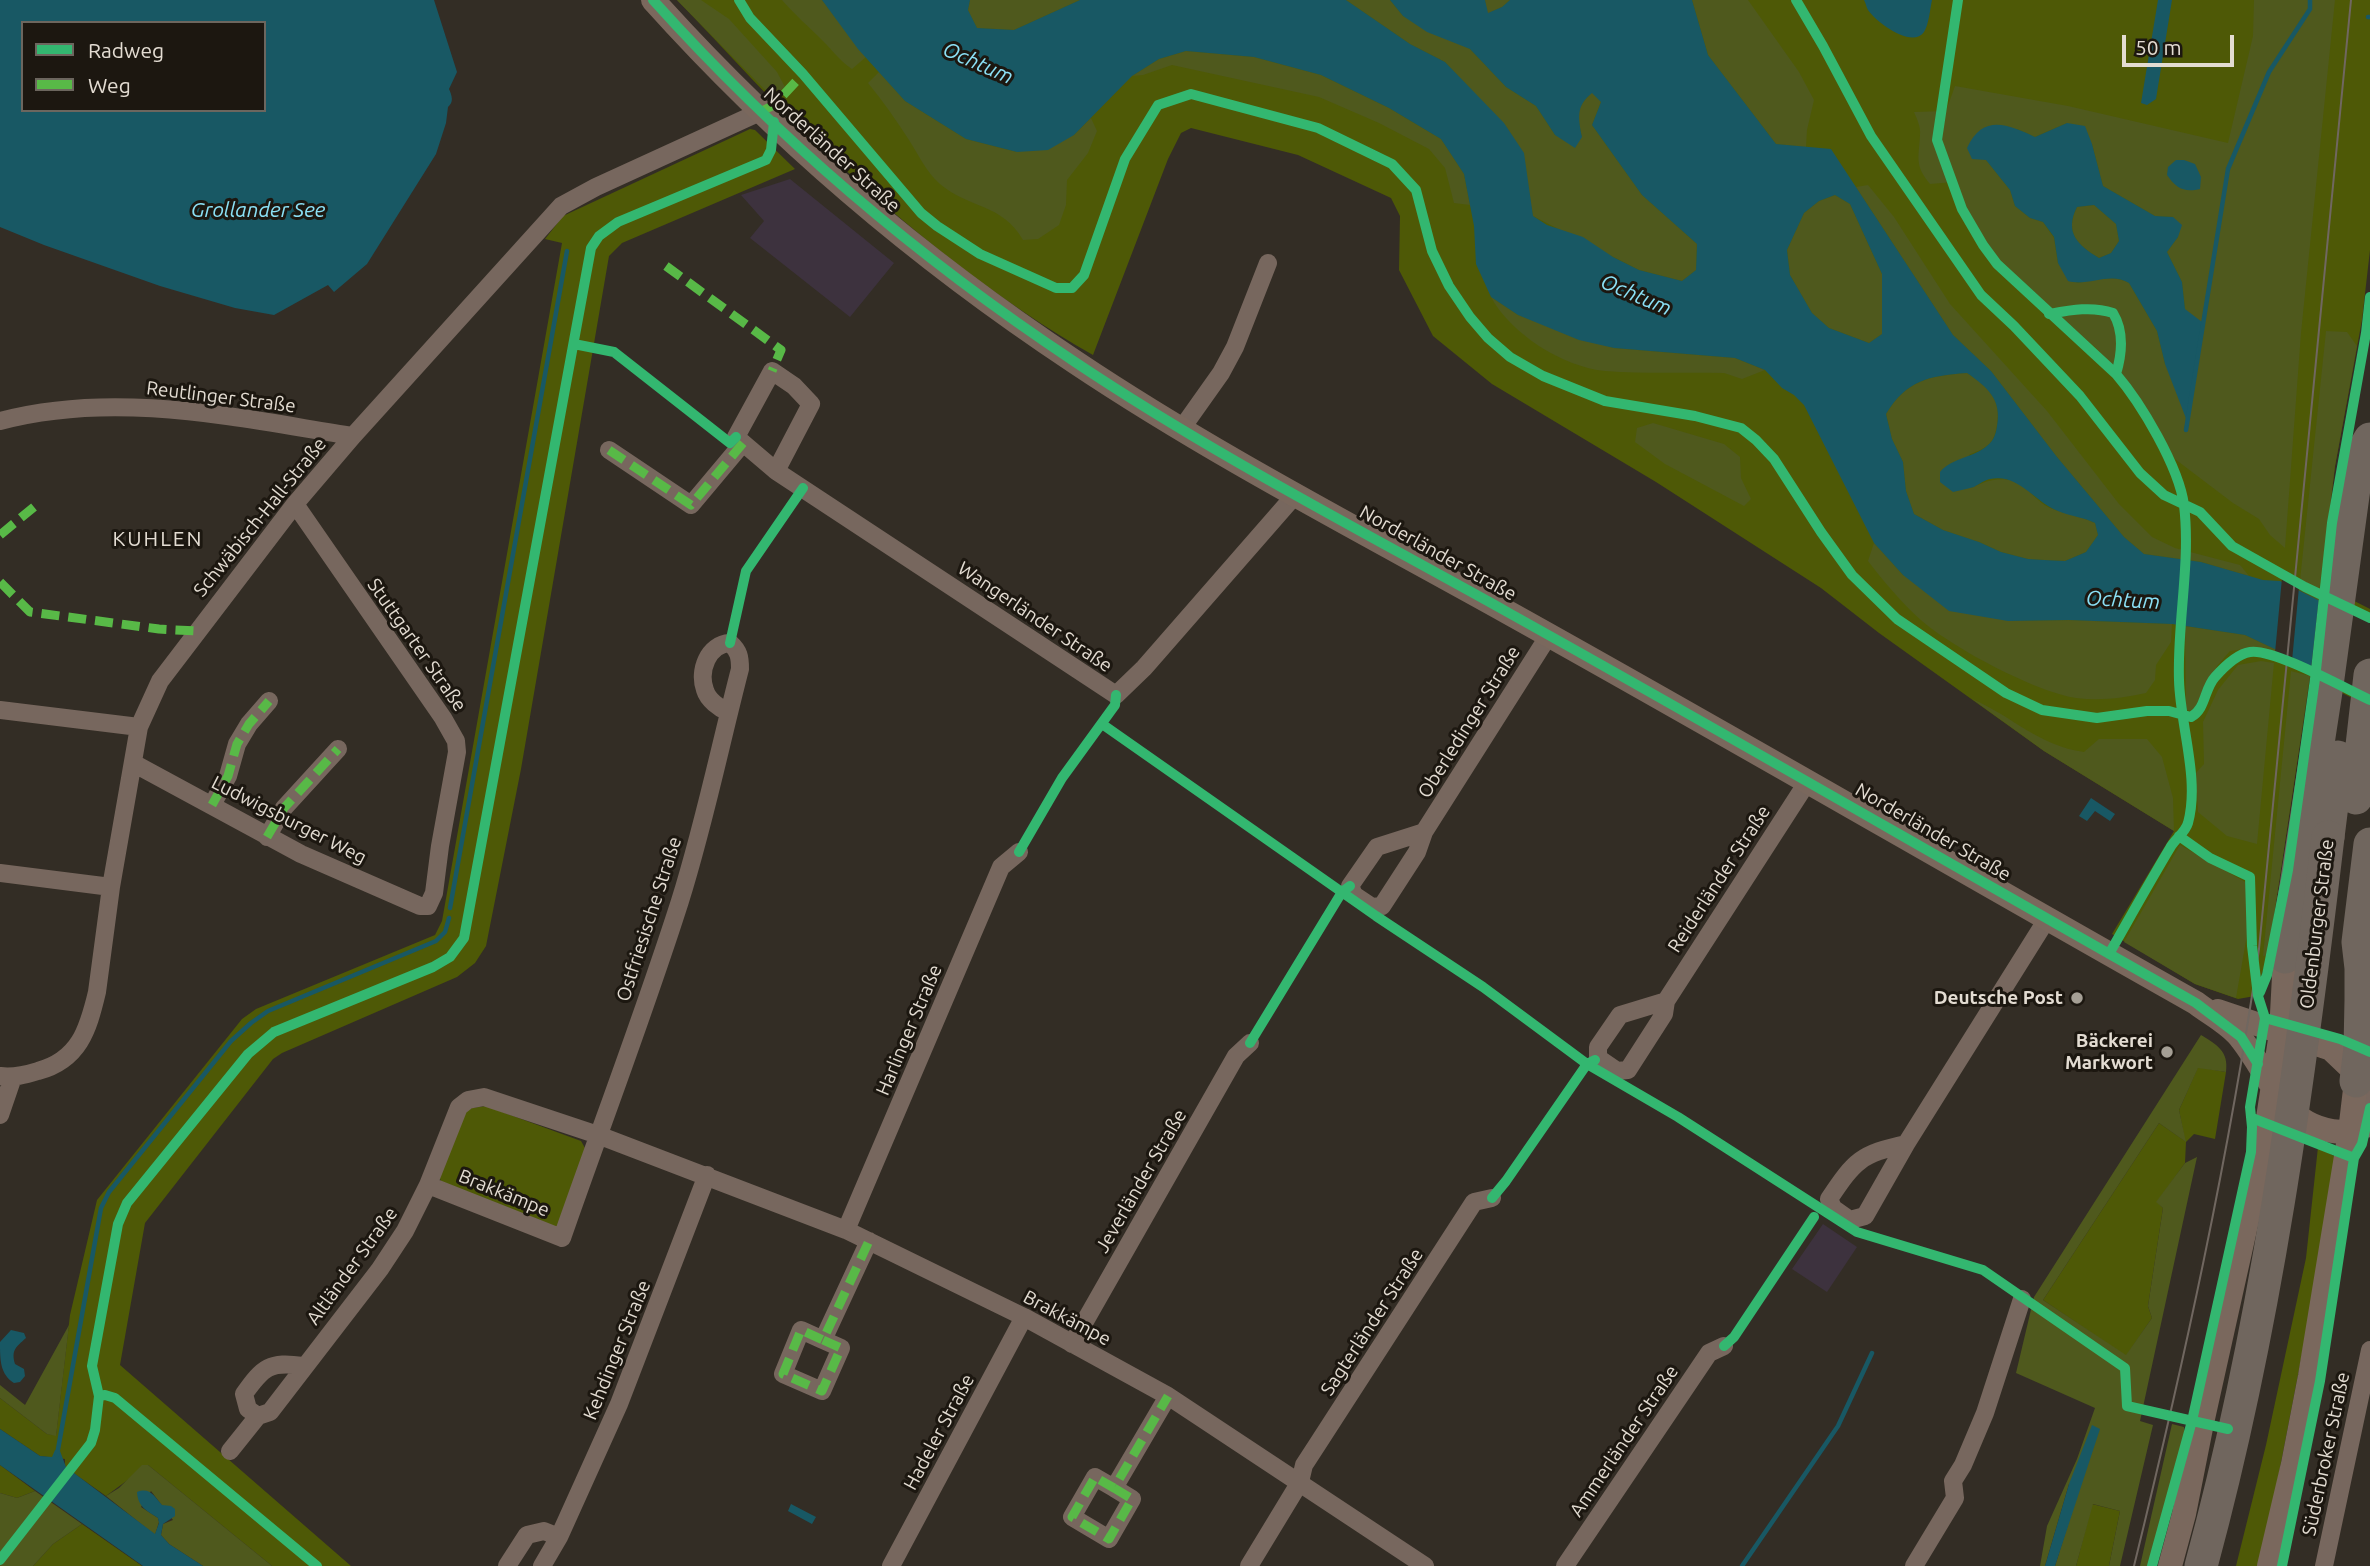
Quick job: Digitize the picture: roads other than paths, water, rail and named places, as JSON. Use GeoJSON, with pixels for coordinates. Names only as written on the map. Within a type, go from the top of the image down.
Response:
{"type":"FeatureCollection","features":[{"type":"Feature","properties":{"kind":"highway"},"geometry":{"type":"LineString","coordinates":[[2348,599],[2358,459],[2370,439]]}},
{"type":"Feature","properties":{"kind":"highway","name":"Oldenburger Straße"},"geometry":{"type":"LineString","coordinates":[[2224,1566],[2251,1457],[2287,1282],[2329,1017],[2350,841],[2352,690],[2348,599],[2370,485]]}},
{"type":"Feature","properties":{"kind":"highway"},"geometry":{"type":"LineString","coordinates":[[2285,957],[2352,690]]}},
{"type":"Feature","properties":{"kind":"highway"},"geometry":{"type":"LineString","coordinates":[[2350,841],[2361,968],[2360,1048],[2363,1095]]}},
{"type":"Feature","properties":{"kind":"highway","name":"Oldenburger Straße"},"geometry":{"type":"LineString","coordinates":[[2201,1566],[2231,1447],[2266,1276],[2307,1010],[2350,841]]}},
{"type":"Feature","properties":{"kind":"street","name":"Norderländer Straße"},"geometry":{"type":"LineString","coordinates":[[653,0],[762,111],[860,201],[919,250],[1068,358],[1296,494],[1808,780],[2196,1003],[2241,1037],[2282,1102],[2306,1124],[2324,1131],[2360,1130]]}},
{"type":"Feature","properties":{"kind":"street","name":"Schwäbisch-Hall-Straße"},"geometry":{"type":"LineString","coordinates":[[7,1076],[55,1067],[71,1055],[79,1044],[90,1019],[97,992],[111,887],[139,727],[160,681],[295,504],[561,206],[596,187],[762,111]]}},
{"type":"Feature","properties":{"kind":"street"},"geometry":{"type":"LineString","coordinates":[[1182,428],[1221,373],[1235,347],[1268,263]]}},
{"type":"Feature","properties":{"kind":"street"},"geometry":{"type":"LineString","coordinates":[[772,371],[794,386],[811,404],[776,471],[736,437],[772,371]]}},
{"type":"Feature","properties":{"kind":"street","name":"Reutlinger Straße"},"geometry":{"type":"LineString","coordinates":[[0,421],[49,411],[144,408],[188,411],[353,436]]}},
{"type":"Feature","properties":{"kind":"street"},"geometry":{"type":"LineString","coordinates":[[609,450],[691,505],[743,443]]}},
{"type":"Feature","properties":{"kind":"street","name":"Wangerländer Straße"},"geometry":{"type":"LineString","coordinates":[[776,471],[1115,695],[1144,668],[1296,494]]}},
{"type":"Feature","properties":{"kind":"street","name":"Stuttgarter Straße"},"geometry":{"type":"LineString","coordinates":[[295,504],[443,718],[456,741],[457,752],[434,893],[428,906]]}},
{"type":"Feature","properties":{"kind":"street","name":"Oberledinger Straße"},"geometry":{"type":"LineString","coordinates":[[1424,832],[1377,846],[1350,886],[1354,895],[1373,907],[1382,906],[1417,852],[1424,832],[1549,635]]}},
{"type":"Feature","properties":{"kind":"street"},"geometry":{"type":"LineString","coordinates":[[212,805],[228,776],[237,744],[249,724],[269,701]]}},
{"type":"Feature","properties":{"kind":"street"},"geometry":{"type":"LineString","coordinates":[[0,710],[139,727]]}},
{"type":"Feature","properties":{"kind":"street","name":"Ostfriesische Straße"},"geometry":{"type":"LineString","coordinates":[[598,1135],[680,901],[709,797],[728,712]]}},
{"type":"Feature","properties":{"kind":"street"},"geometry":{"type":"LineString","coordinates":[[267,837],[284,808],[338,749]]}},
{"type":"Feature","properties":{"kind":"street","name":"Ludwigsburger Weg"},"geometry":{"type":"LineString","coordinates":[[133,763],[301,854],[409,902],[428,906]]}},
{"type":"Feature","properties":{"kind":"street","name":"Reiderländer Straße"},"geometry":{"type":"LineString","coordinates":[[1666,1001],[1808,780]]}},
{"type":"Feature","properties":{"kind":"street","name":"Harlinger Straße"},"geometry":{"type":"LineString","coordinates":[[846,1230],[1001,867],[1019,852]]}},
{"type":"Feature","properties":{"kind":"street"},"geometry":{"type":"LineString","coordinates":[[0,873],[111,887]]}},
{"type":"Feature","properties":{"kind":"street"},"geometry":{"type":"LineString","coordinates":[[1906,1144],[1863,1157],[1850,1168],[1829,1199],[1833,1208],[1850,1220],[1864,1216],[1906,1144],[2048,919]]}},
{"type":"Feature","properties":{"kind":"street"},"geometry":{"type":"LineString","coordinates":[[2248,1021],[2273,993],[2285,957]]}},
{"type":"Feature","properties":{"kind":"street"},"geometry":{"type":"LineString","coordinates":[[2170,1566],[2184,1514],[2263,1144],[2281,1033],[2285,957]]}},
{"type":"Feature","properties":{"kind":"street","name":"Norderländer Straße"},"geometry":{"type":"LineString","coordinates":[[2196,1003],[2331,1049],[2352,1069],[2363,1095]]}},
{"type":"Feature","properties":{"kind":"street","name":"Jeverländer Straße"},"geometry":{"type":"LineString","coordinates":[[1072,1344],[1236,1056],[1250,1043]]}},
{"type":"Feature","properties":{"kind":"street"},"geometry":{"type":"LineString","coordinates":[[0,1115],[7,1076]]}},
{"type":"Feature","properties":{"kind":"street"},"geometry":{"type":"LineString","coordinates":[[2269,1566],[2293,1464],[2360,1130],[2363,1095]]}},
{"type":"Feature","properties":{"kind":"street","name":"Brakkämpe"},"geometry":{"type":"LineString","coordinates":[[598,1135],[562,1238],[428,1185],[459,1107],[475,1097],[495,1099],[598,1135],[707,1175],[869,1241],[1024,1318],[1168,1396],[1426,1566]]}},
{"type":"Feature","properties":{"kind":"street","name":"Kehdinger Straße"},"geometry":{"type":"LineString","coordinates":[[542,1566],[559,1537],[619,1404],[707,1175]]}},
{"type":"Feature","properties":{"kind":"street","name":"Altländer Straße"},"geometry":{"type":"LineString","coordinates":[[230,1451],[258,1416],[270,1412],[380,1269],[405,1231],[428,1185]]}},
{"type":"Feature","properties":{"kind":"street","name":"Sagterländer Straße"},"geometry":{"type":"LineString","coordinates":[[1249,1566],[1300,1482],[1304,1465],[1474,1202],[1492,1198]]}},
{"type":"Feature","properties":{"kind":"street"},"geometry":{"type":"LineString","coordinates":[[823,1340],[869,1241]]}},
{"type":"Feature","properties":{"kind":"street"},"geometry":{"type":"LineString","coordinates":[[1914,1566],[1955,1498],[1953,1481],[1963,1465],[1985,1413],[2022,1298]]}},
{"type":"Feature","properties":{"kind":"street","name":"Hadeler Straße"},"geometry":{"type":"LineString","coordinates":[[891,1566],[1024,1318]]}},
{"type":"Feature","properties":{"kind":"street","name":"Ammerländer Straße"},"geometry":{"type":"LineString","coordinates":[[1565,1566],[1709,1353],[1724,1346]]}},
{"type":"Feature","properties":{"kind":"street","name":"Süderbroker Straße"},"geometry":{"type":"LineString","coordinates":[[2324,1566],[2370,1350]]}},
{"type":"Feature","properties":{"kind":"street"},"geometry":{"type":"LineString","coordinates":[[258,1416],[248,1409],[244,1394],[260,1373],[274,1364],[303,1366]]}},
{"type":"Feature","properties":{"kind":"street"},"geometry":{"type":"LineString","coordinates":[[1114,1488],[1168,1396]]}},
{"type":"Feature","properties":{"kind":"street"},"geometry":{"type":"LineString","coordinates":[[507,1566],[527,1535],[544,1531],[559,1537]]}},
{"type":"Feature","properties":{"kind":"water","name":"Grollander See"},"geometry":{"type":"Polygon","coordinates":[[[0,0],[434,0],[457,72],[449,89],[452,101],[436,154],[367,264],[334,292],[328,285],[274,315],[235,308],[160,286],[0,227],[0,0]]]}},
{"type":"Feature","properties":{"kind":"water","name":"Ochtum"},"geometry":{"type":"Polygon","coordinates":[[[822,0],[970,0],[968,10],[977,28],[1014,30],[1080,0],[1346,0],[1410,44],[1445,62],[1504,123],[1524,153],[1533,216],[1547,225],[1583,237],[1639,270],[1682,281],[1696,270],[1697,244],[1642,195],[1592,125],[1601,102],[1592,93],[1581,107],[1579,118],[1582,137],[1575,148],[1555,135],[1536,106],[1506,87],[1470,49],[1427,32],[1403,16],[1390,0],[1485,0],[1488,13],[1510,0],[1692,0],[1708,55],[1776,144],[1831,149],[1953,335],[1991,371],[2057,457],[2124,537],[2144,554],[2201,562],[2263,580],[2280,581],[2370,626],[2370,694],[2245,635],[2172,624],[2069,620],[2008,621],[1949,611],[1903,575],[1874,543],[1804,405],[1765,370],[1735,358],[1614,348],[1579,340],[1518,315],[1491,297],[1476,264],[1474,226],[1464,174],[1441,139],[1389,108],[1321,75],[1254,57],[1186,51],[1159,59],[1132,76],[1074,135],[1048,150],[1017,152],[966,139],[905,101],[858,49],[822,0]],[[1835,195],[1819,201],[1804,213],[1787,250],[1790,275],[1812,313],[1829,328],[1869,343],[1882,334],[1882,274],[1850,204],[1835,195]],[[1967,373],[1920,382],[1902,394],[1886,414],[1892,439],[1903,462],[1906,491],[1914,514],[1943,530],[2028,559],[2065,561],[2086,552],[2098,535],[2095,523],[2049,507],[2018,484],[2000,478],[1990,479],[1974,487],[1953,492],[1940,482],[1940,472],[1945,467],[1982,449],[1992,441],[1996,431],[1998,417],[1995,401],[1981,383],[1967,373]]]}},
{"type":"Feature","properties":{"kind":"water"},"geometry":{"type":"Polygon","coordinates":[[[1864,0],[1932,0],[1926,29],[1918,36],[1903,36],[1872,15],[1864,0]]]}},
{"type":"Feature","properties":{"kind":"water"},"geometry":{"type":"Polygon","coordinates":[[[2158,0],[2172,0],[2156,99],[2147,105],[2141,103],[2158,0]]]}},
{"type":"Feature","properties":{"kind":"water"},"geometry":{"type":"Polygon","coordinates":[[[2067,123],[2085,126],[2103,186],[2155,216],[2173,217],[2182,225],[2178,237],[2167,252],[2182,282],[2185,309],[2202,322],[2187,421],[2165,364],[2157,331],[2129,283],[2114,278],[2068,281],[2058,263],[2054,237],[2043,222],[2030,218],[2015,206],[2010,190],[1986,160],[1972,159],[1967,148],[1973,137],[1988,126],[2015,128],[2035,137],[2067,123]],[[2094,205],[2077,207],[2072,224],[2079,243],[2099,258],[2111,253],[2119,241],[2116,224],[2094,205]]]}},
{"type":"Feature","properties":{"kind":"water"},"geometry":{"type":"Polygon","coordinates":[[[2176,160],[2195,164],[2201,177],[2200,189],[2185,190],[2170,179],[2167,175],[2168,167],[2176,160]]]}},
{"type":"Feature","properties":{"kind":"water"},"geometry":{"type":"Polygon","coordinates":[[[2091,798],[2115,814],[2110,821],[2095,811],[2087,821],[2079,816],[2091,798]]]}},
{"type":"Feature","properties":{"kind":"water"},"geometry":{"type":"Polygon","coordinates":[[[11,1330],[24,1333],[26,1338],[14,1352],[15,1364],[24,1369],[25,1376],[20,1382],[14,1383],[3,1371],[0,1355],[0,1342],[11,1330]]]}},
{"type":"Feature","properties":{"kind":"water"},"geometry":{"type":"Polygon","coordinates":[[[2092,1425],[2100,1429],[2055,1566],[2045,1566],[2069,1484],[2092,1425]]]}},
{"type":"Feature","properties":{"kind":"water"},"geometry":{"type":"Polygon","coordinates":[[[0,1429],[40,1456],[52,1457],[55,1450],[60,1451],[66,1467],[155,1534],[158,1518],[141,1505],[137,1492],[149,1492],[162,1505],[171,1506],[175,1509],[175,1516],[163,1524],[161,1535],[169,1544],[203,1566],[143,1566],[0,1465],[0,1429]]]}},
{"type":"Feature","properties":{"kind":"water"},"geometry":{"type":"Polygon","coordinates":[[[791,1504],[816,1517],[812,1524],[788,1511],[791,1504]]]}},
{"type":"Feature","properties":{"kind":"waterway"},"geometry":{"type":"LineString","coordinates":[[2186,430],[2228,169],[2269,72],[2310,9],[2310,0]]}},
{"type":"Feature","properties":{"kind":"waterway"},"geometry":{"type":"LineString","coordinates":[[450,908],[567,251]]}},
{"type":"Feature","properties":{"kind":"waterway"},"geometry":{"type":"LineString","coordinates":[[57,1455],[101,1208],[109,1192],[231,1041],[251,1023],[268,1011],[436,941],[445,932],[449,918]]}},
{"type":"Feature","properties":{"kind":"waterway"},"geometry":{"type":"LineString","coordinates":[[1742,1566],[1838,1426],[1872,1353]]}},
{"type":"Feature","properties":{"kind":"tram line"},"geometry":{"type":"LineString","coordinates":[[2134,1566],[2204,1259],[2234,1104],[2259,949],[2351,0]]}},
{"type":"Feature","properties":{"kind":"place","name":"Deutsche Post"},"geometry":{"type":"Point","coordinates":[2077,998]}},
{"type":"Feature","properties":{"kind":"place","name":"Bäckerei Markwort"},"geometry":{"type":"Point","coordinates":[2167,1052]}},
{"type":"Feature","properties":{"kind":"district","name":"KUHLEN"},"geometry":{"type":"Point","coordinates":[158,539]}}]}
